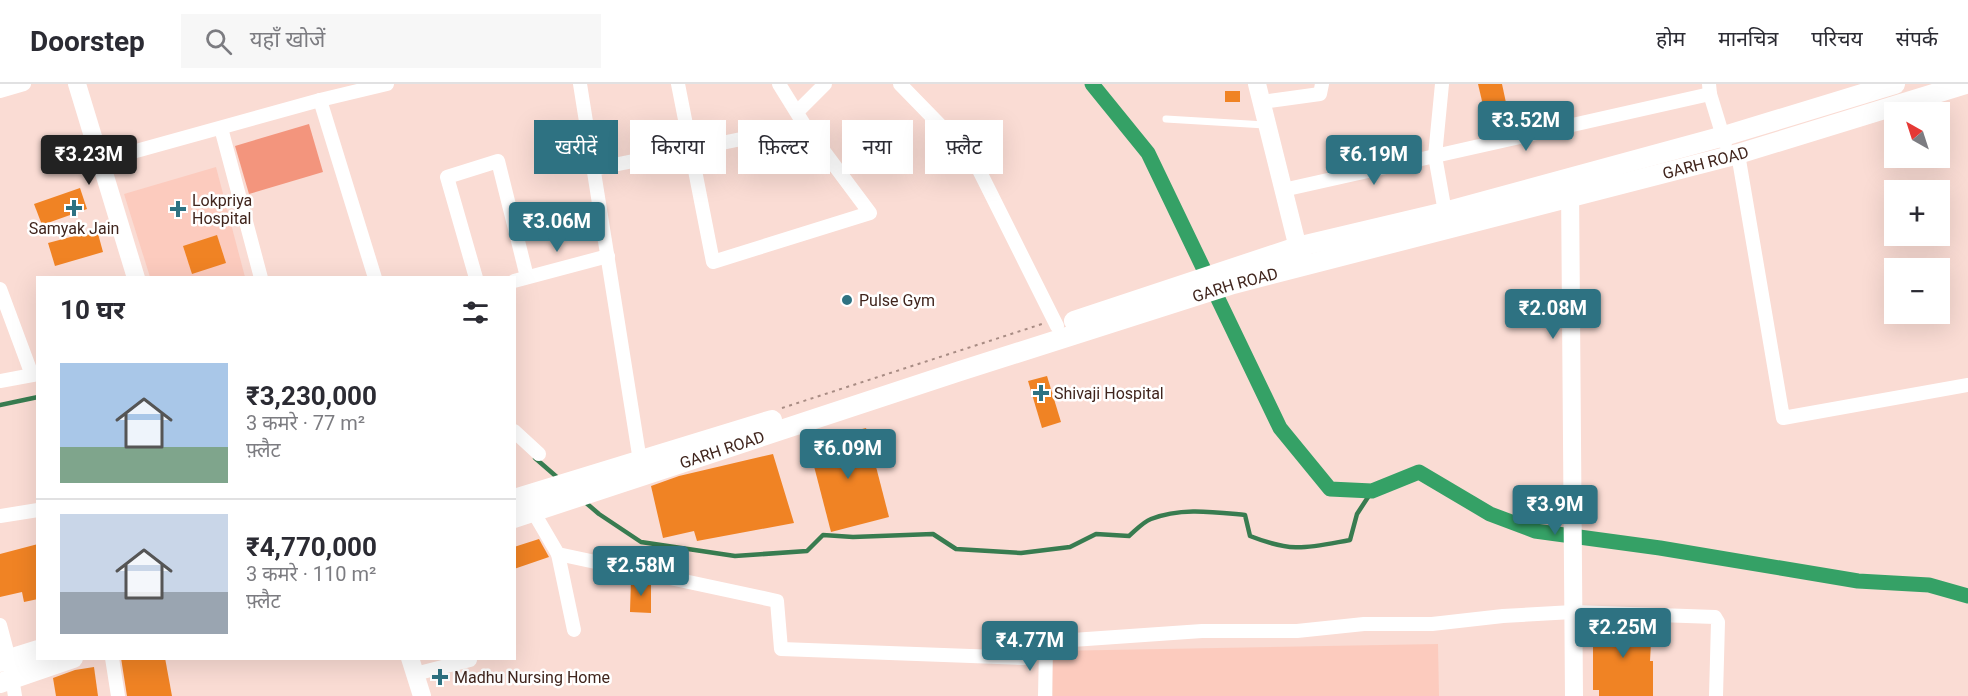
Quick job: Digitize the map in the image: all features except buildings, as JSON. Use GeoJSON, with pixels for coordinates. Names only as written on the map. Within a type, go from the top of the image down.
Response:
{"type":"FeatureCollection","features":[{"type":"Feature","properties":{"kind":"main road","name":"GARH ROAD"},"geometry":{"type":"LineString","coordinates":[[516,516],[530,502],[642,469],[1177,295],[1230,277],[1297,247],[1445,212],[1724,136],[1895,84]]}},
{"type":"Feature","properties":{"kind":"main road","name":"GARH ROAD"},"geometry":{"type":"LineString","coordinates":[[1230,277],[1303,266],[1734,155],[1966,84]]}},
{"type":"Feature","properties":{"kind":"main road","name":"GARH ROAD"},"geometry":{"type":"LineString","coordinates":[[957,366],[1056,323],[1177,295]]}},
{"type":"Feature","properties":{"kind":"main road"},"geometry":{"type":"LineString","coordinates":[[4,660],[36,651]]}},
{"type":"Feature","properties":{"kind":"main road"},"geometry":{"type":"LineString","coordinates":[[9,686],[68,660]]}},
{"type":"Feature","properties":{"kind":"street"},"geometry":{"type":"LineString","coordinates":[[0,91],[24,84]]}},
{"type":"Feature","properties":{"kind":"street"},"geometry":{"type":"LineString","coordinates":[[77,84],[135,276]]}},
{"type":"Feature","properties":{"kind":"street"},"geometry":{"type":"LineString","coordinates":[[100,161],[320,100],[387,84]]}},
{"type":"Feature","properties":{"kind":"street"},"geometry":{"type":"LineString","coordinates":[[580,84],[586,120]]}},
{"type":"Feature","properties":{"kind":"street"},"geometry":{"type":"LineString","coordinates":[[678,84],[685,120]]}},
{"type":"Feature","properties":{"kind":"street"},"geometry":{"type":"LineString","coordinates":[[779,84],[802,120]]}},
{"type":"Feature","properties":{"kind":"street"},"geometry":{"type":"LineString","coordinates":[[797,112],[825,84]]}},
{"type":"Feature","properties":{"kind":"street"},"geometry":{"type":"LineString","coordinates":[[900,84],[974,160],[1056,323]]}},
{"type":"Feature","properties":{"kind":"street"},"geometry":{"type":"LineString","coordinates":[[1303,266],[1260,93],[1320,94],[1322,84]]}},
{"type":"Feature","properties":{"kind":"street"},"geometry":{"type":"LineString","coordinates":[[1442,84],[1435,156],[1445,212]]}},
{"type":"Feature","properties":{"kind":"street"},"geometry":{"type":"LineString","coordinates":[[1283,190],[1435,156],[1709,89],[1724,136],[1734,155],[1783,418],[1968,386]]}},
{"type":"Feature","properties":{"kind":"street"},"geometry":{"type":"LineString","coordinates":[[320,100],[374,276]]}},
{"type":"Feature","properties":{"kind":"street"},"geometry":{"type":"LineString","coordinates":[[221,128],[260,276]]}},
{"type":"Feature","properties":{"kind":"street"},"geometry":{"type":"LineString","coordinates":[[696,174],[713,262],[870,213],[830,159]]}},
{"type":"Feature","properties":{"kind":"street"},"geometry":{"type":"LineString","coordinates":[[475,276],[447,177],[498,161],[520,279],[608,256]]}},
{"type":"Feature","properties":{"kind":"street"},"geometry":{"type":"LineString","coordinates":[[595,174],[642,469]]}},
{"type":"Feature","properties":{"kind":"street"},"geometry":{"type":"LineString","coordinates":[[1570,177],[1574,696]]}},
{"type":"Feature","properties":{"kind":"street"},"geometry":{"type":"LineString","coordinates":[[0,289],[35,375],[0,381]]}},
{"type":"Feature","properties":{"kind":"street"},"geometry":{"type":"LineString","coordinates":[[516,432],[539,454]]}},
{"type":"Feature","properties":{"kind":"street"},"geometry":{"type":"LineString","coordinates":[[530,502],[558,554],[574,630]]}},
{"type":"Feature","properties":{"kind":"street"},"geometry":{"type":"LineString","coordinates":[[0,516],[36,510]]}},
{"type":"Feature","properties":{"kind":"street"},"geometry":{"type":"LineString","coordinates":[[558,554],[777,601],[781,649],[1024,658],[1058,641],[1202,631],[1297,631],[1364,624],[1432,624],[1503,616],[1573,612],[1628,612],[1714,618],[1718,622],[1719,638],[1716,696]]}},
{"type":"Feature","properties":{"kind":"street"},"geometry":{"type":"LineString","coordinates":[[0,625],[9,686]]}},
{"type":"Feature","properties":{"kind":"street"},"geometry":{"type":"LineString","coordinates":[[1045,696],[1046,648]]}},
{"type":"Feature","properties":{"kind":"street"},"geometry":{"type":"LineString","coordinates":[[112,660],[118,696]]}},
{"type":"Feature","properties":{"kind":"street"},"geometry":{"type":"LineString","coordinates":[[422,696],[412,666],[470,660]]}},
{"type":"Feature","properties":{"kind":"lane"},"geometry":{"type":"LineString","coordinates":[[1166,119],[1267,125]]}},
{"type":"Feature","properties":{"kind":"path"},"geometry":{"type":"LineString","coordinates":[[774,410],[1056,323]]}},
{"type":"Feature","properties":{"kind":"shaded area"},"geometry":{"type":"Polygon","coordinates":[[[309,124],[323,172],[249,194],[235,146],[309,124]]]}},
{"type":"Feature","properties":{"kind":"shaded area","name":"Lokpriya Hospital"},"geometry":{"type":"Polygon","coordinates":[[[216,167],[245,276],[150,276],[124,194],[216,167]]]}},
{"type":"Feature","properties":{"kind":"shaded area"},"geometry":{"type":"Polygon","coordinates":[[[1438,644],[1439,696],[1053,696],[1052,651],[1438,644]]]}},
{"type":"Feature","properties":{"kind":"waterway"},"geometry":{"type":"LineString","coordinates":[[1092,84],[1148,153],[1280,428],[1330,489],[1372,491],[1419,472],[1490,514],[1535,531],[1660,548],[1858,581],[1929,585],[1968,596]]}},
{"type":"Feature","properties":{"kind":"waterway"},"geometry":{"type":"LineString","coordinates":[[0,405],[36,397]]}},
{"type":"Feature","properties":{"kind":"waterway"},"geometry":{"type":"LineString","coordinates":[[535,458],[558,478]]}},
{"type":"Feature","properties":{"kind":"waterway"},"geometry":{"type":"LineString","coordinates":[[585,502],[641,542],[735,556],[807,551],[823,535],[853,537],[933,534],[956,549],[1021,553],[1070,547],[1096,534],[1129,536],[1151,519],[1186,512],[1245,515],[1250,536],[1289,547],[1322,545],[1350,540],[1357,514],[1372,491]]}},
{"type":"Feature","properties":{"kind":"place","name":"Samyak Jain"},"geometry":{"type":"Point","coordinates":[74,208]}},
{"type":"Feature","properties":{"kind":"place","name":"Lokpriya Hospital"},"geometry":{"type":"Point","coordinates":[178,209]}},
{"type":"Feature","properties":{"kind":"place","name":"Pulse Gym"},"geometry":{"type":"Point","coordinates":[847,300]}},
{"type":"Feature","properties":{"kind":"place","name":"Shivaji Hospital"},"geometry":{"type":"Point","coordinates":[1041,393]}},
{"type":"Feature","properties":{"kind":"place","name":"Madhu Nursing Home"},"geometry":{"type":"Point","coordinates":[440,677]}}]}
